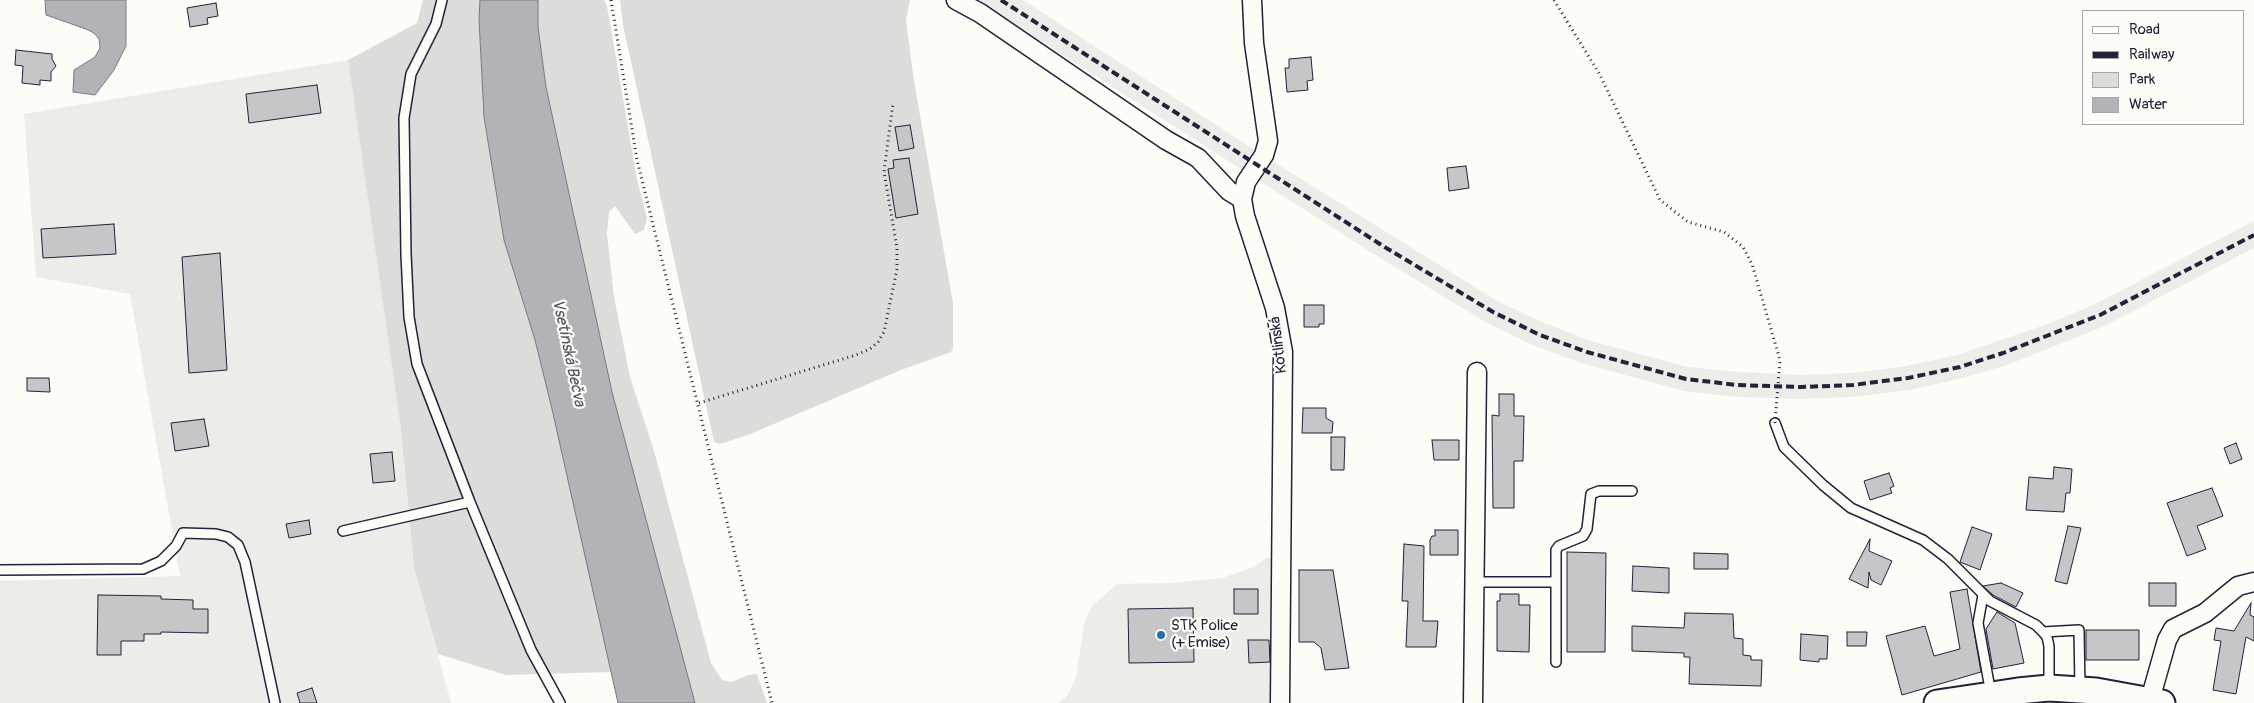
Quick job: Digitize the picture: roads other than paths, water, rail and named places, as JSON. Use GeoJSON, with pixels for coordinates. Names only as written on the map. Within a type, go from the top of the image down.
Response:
{"type":"FeatureCollection","features":[{"type":"Feature","properties":{"kind":"main road"},"geometry":{"type":"LineString","coordinates":[[1937,703],[1992,694],[2049,696],[2080,689],[2156,702]]}},
{"type":"Feature","properties":{"kind":"street"},"geometry":{"type":"LineString","coordinates":[[956,0],[980,13],[1166,140],[1198,158],[1229,191],[1242,199],[1246,182],[1264,155],[1268,141],[1254,44],[1252,0]]}},
{"type":"Feature","properties":{"kind":"street","name":"Kotlinská"},"geometry":{"type":"LineString","coordinates":[[1242,199],[1245,216],[1275,308],[1283,352],[1280,703]]}},
{"type":"Feature","properties":{"kind":"street"},"geometry":{"type":"LineString","coordinates":[[1473,703],[1477,372]]}},
{"type":"Feature","properties":{"kind":"street"},"geometry":{"type":"LineString","coordinates":[[2156,702],[2167,640],[2173,628],[2205,613],[2238,586],[2254,582]]}},
{"type":"Feature","properties":{"kind":"lane"},"geometry":{"type":"LineString","coordinates":[[442,0],[436,24],[411,74],[404,118],[409,317],[417,364],[470,502],[530,650],[560,703]]}},
{"type":"Feature","properties":{"kind":"lane"},"geometry":{"type":"LineString","coordinates":[[1775,423],[1784,447],[1823,485],[1851,508],[1923,540],[1948,559],[1990,602],[2036,626],[2043,632],[2047,637],[2049,646],[2049,696]]}},
{"type":"Feature","properties":{"kind":"lane"},"geometry":{"type":"LineString","coordinates":[[1556,662],[1556,550],[1560,546],[1583,536],[1587,529],[1591,494],[1599,491],[1632,491]]}},
{"type":"Feature","properties":{"kind":"lane"},"geometry":{"type":"LineString","coordinates":[[343,531],[470,502]]}},
{"type":"Feature","properties":{"kind":"lane"},"geometry":{"type":"LineString","coordinates":[[0,570],[143,569],[161,561],[176,546],[183,533],[216,534],[228,537],[238,545],[245,562],[275,703]]}},
{"type":"Feature","properties":{"kind":"lane"},"geometry":{"type":"LineString","coordinates":[[1475,582],[1556,582]]}},
{"type":"Feature","properties":{"kind":"lane"},"geometry":{"type":"LineString","coordinates":[[1983,595],[1978,623],[1992,694]]}},
{"type":"Feature","properties":{"kind":"lane"},"geometry":{"type":"LineString","coordinates":[[2043,632],[2079,630],[2080,689]]}},
{"type":"Feature","properties":{"kind":"water"},"geometry":{"type":"Polygon","coordinates":[[[45,0],[126,0],[126,46],[114,70],[95,95],[73,92],[74,70],[95,57],[100,48],[99,39],[94,33],[86,29],[46,15],[45,0]]]}},
{"type":"Feature","properties":{"kind":"water","name":"Vsetínská Bečva"},"geometry":{"type":"Polygon","coordinates":[[[480,0],[538,0],[538,27],[546,87],[612,392],[695,703],[618,703],[552,409],[535,340],[504,240],[484,117],[479,19],[480,0]]]}},
{"type":"Feature","properties":{"kind":"railway"},"geometry":{"type":"LineString","coordinates":[[1001,0],[1383,246],[1493,312],[1540,335],[1587,352],[1686,379],[1737,385],[1801,387],[1853,385],[1908,378],[1960,367],[2003,353],[2100,315],[2254,235]]}},
{"type":"Feature","properties":{"kind":"place","name":"STK Police (+ Emise)"},"geometry":{"type":"Point","coordinates":[1161,635]}}]}
